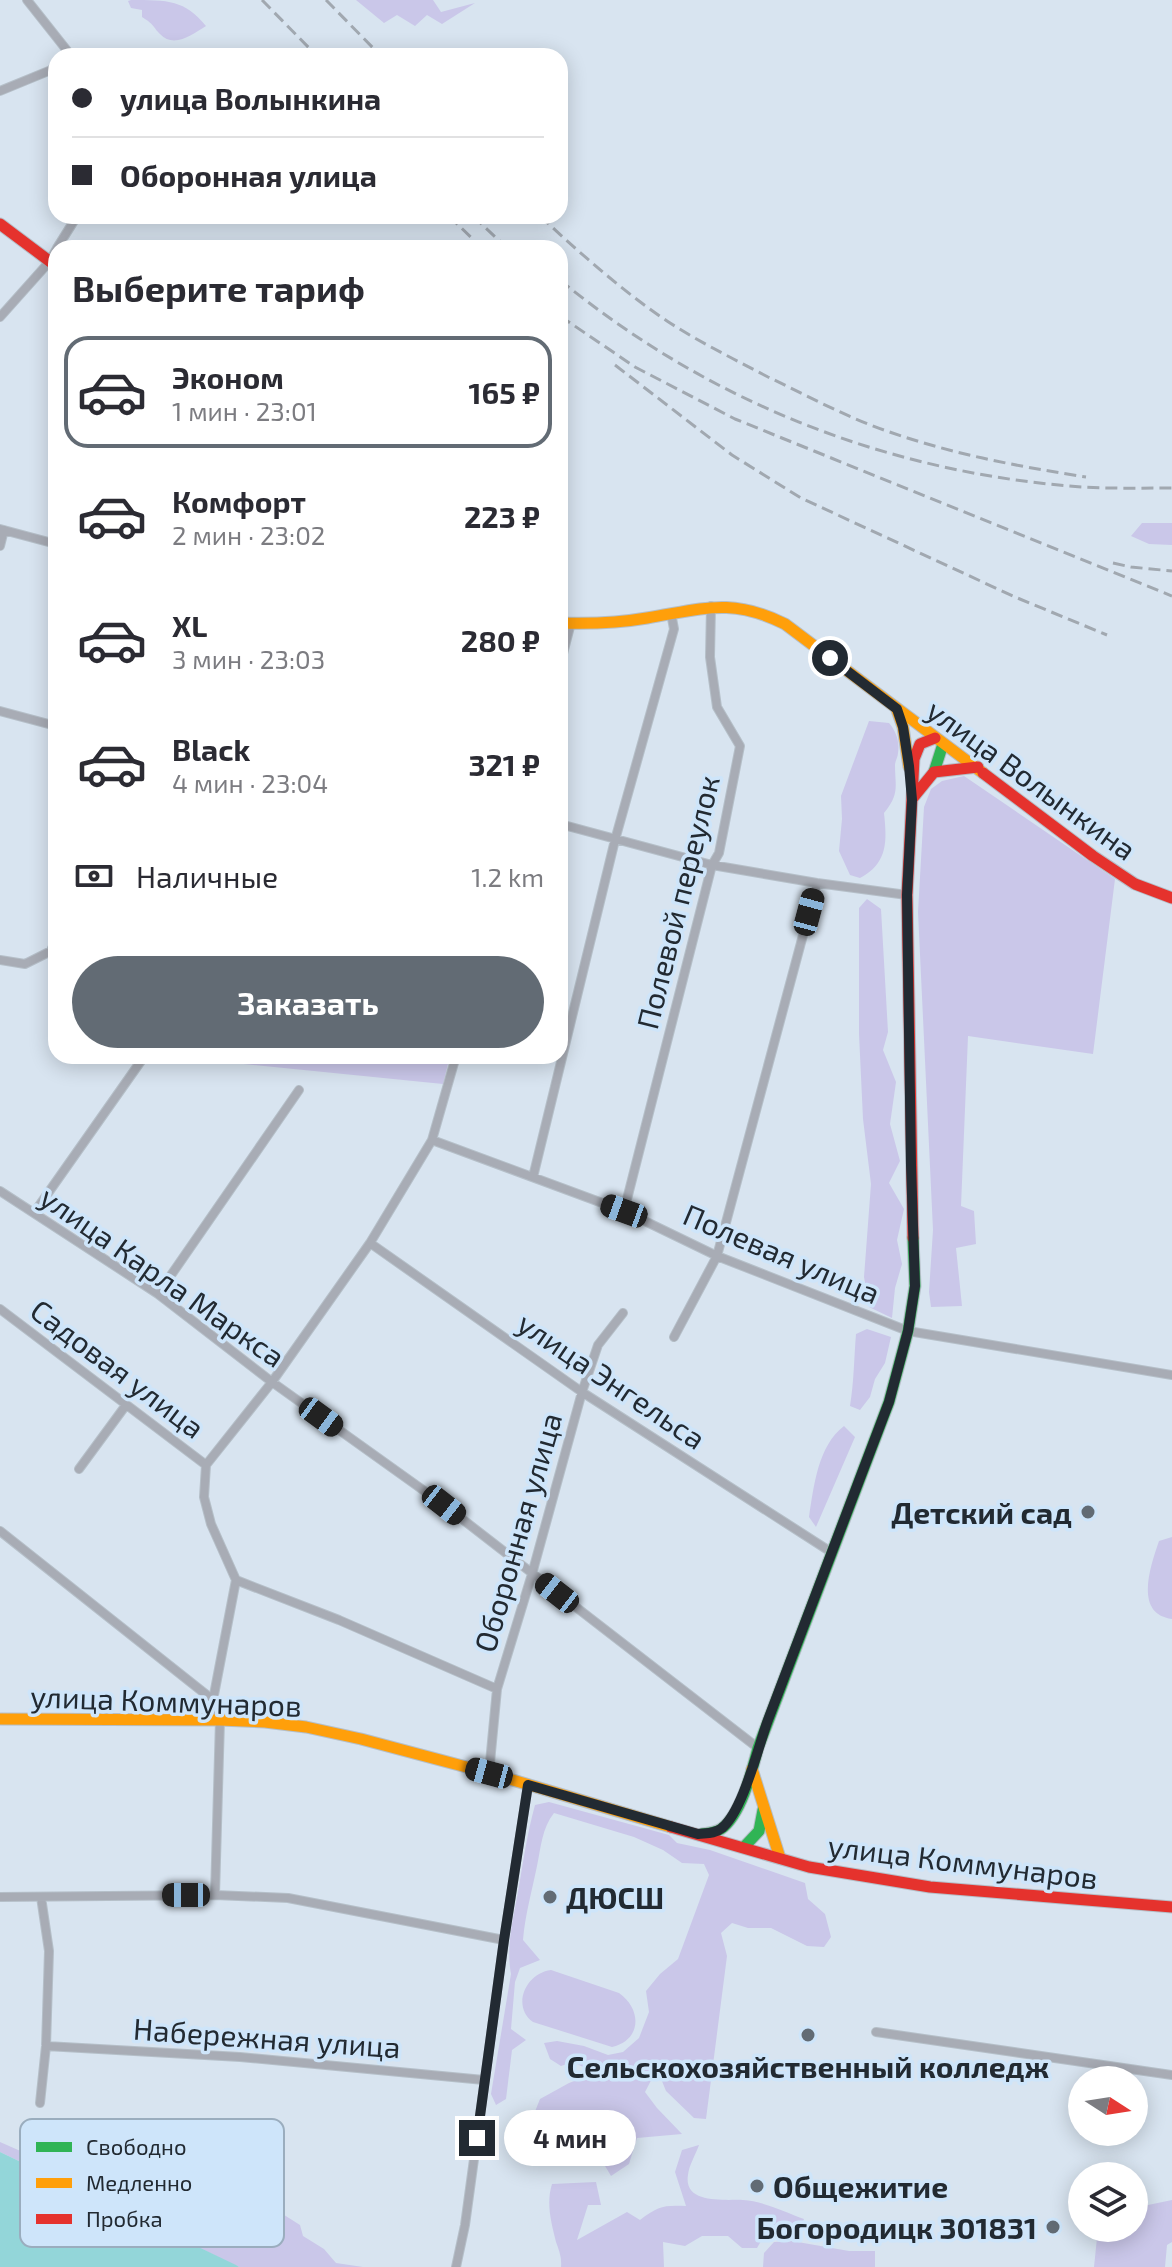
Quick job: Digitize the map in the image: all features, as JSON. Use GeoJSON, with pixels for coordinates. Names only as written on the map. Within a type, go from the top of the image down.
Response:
{"type":"FeatureCollection","features":[{"type":"Feature","properties":{"kind":"street"},"geometry":{"type":"LineString","coordinates":[[27,0],[65,48]]}},
{"type":"Feature","properties":{"kind":"street"},"geometry":{"type":"LineString","coordinates":[[0,91],[48,71]]}},
{"type":"Feature","properties":{"kind":"street"},"geometry":{"type":"LineString","coordinates":[[0,224],[48,252]]}},
{"type":"Feature","properties":{"kind":"street"},"geometry":{"type":"LineString","coordinates":[[0,317],[48,264]]}},
{"type":"Feature","properties":{"kind":"street"},"geometry":{"type":"LineString","coordinates":[[0,546],[2,529],[48,542]]}},
{"type":"Feature","properties":{"kind":"street","name":"улица Волынкина"},"geometry":{"type":"LineString","coordinates":[[568,623],[643,619],[711,606],[733,605],[765,612],[978,767],[1093,856],[1135,884],[1172,898]]}},
{"type":"Feature","properties":{"kind":"street","name":"Полевой переулок"},"geometry":{"type":"LineString","coordinates":[[624,1211],[712,865],[719,853],[740,746],[717,707],[710,657],[711,606]]}},
{"type":"Feature","properties":{"kind":"street"},"geometry":{"type":"LineString","coordinates":[[568,1033],[615,840],[674,629],[671,613]]}},
{"type":"Feature","properties":{"kind":"street"},"geometry":{"type":"LineString","coordinates":[[897,709],[903,727],[912,800]]}},
{"type":"Feature","properties":{"kind":"street"},"geometry":{"type":"LineString","coordinates":[[0,711],[48,724]]}},
{"type":"Feature","properties":{"kind":"street"},"geometry":{"type":"LineString","coordinates":[[698,1834],[720,1830],[731,1819],[752,1769],[889,1402],[908,1331],[915,1286],[907,895],[914,759],[920,744],[939,741],[934,772],[912,800]]}},
{"type":"Feature","properties":{"kind":"street"},"geometry":{"type":"LineString","coordinates":[[934,772],[978,767]]}},
{"type":"Feature","properties":{"kind":"street"},"geometry":{"type":"LineString","coordinates":[[568,826],[712,865],[907,895]]}},
{"type":"Feature","properties":{"kind":"street"},"geometry":{"type":"LineString","coordinates":[[674,1337],[717,1256],[817,883]]}},
{"type":"Feature","properties":{"kind":"street"},"geometry":{"type":"LineString","coordinates":[[0,960],[25,964],[48,952]]}},
{"type":"Feature","properties":{"kind":"street"},"geometry":{"type":"LineString","coordinates":[[34,1213],[139,1064]]}},
{"type":"Feature","properties":{"kind":"street"},"geometry":{"type":"LineString","coordinates":[[215,1895],[220,1720],[213,1700],[236,1580],[211,1524],[204,1497],[206,1465],[272,1382],[370,1243],[432,1140],[454,1064]]}},
{"type":"Feature","properties":{"kind":"street"},"geometry":{"type":"LineString","coordinates":[[533,1177],[560,1064]]}},
{"type":"Feature","properties":{"kind":"street"},"geometry":{"type":"LineString","coordinates":[[158,1294],[299,1090]]}},
{"type":"Feature","properties":{"kind":"street","name":"Полевая улица"},"geometry":{"type":"LineString","coordinates":[[432,1140],[624,1211],[717,1256],[908,1331],[1172,1375]]}},
{"type":"Feature","properties":{"kind":"street","name":"улица Карла Маркса"},"geometry":{"type":"LineString","coordinates":[[0,1191],[158,1294],[272,1382],[444,1505],[758,1748]]}},
{"type":"Feature","properties":{"kind":"street","name":"улица Энгельса"},"geometry":{"type":"LineString","coordinates":[[370,1243],[582,1392],[831,1552]]}},
{"type":"Feature","properties":{"kind":"street","name":"Садовая улица"},"geometry":{"type":"LineString","coordinates":[[0,1309],[206,1465]]}},
{"type":"Feature","properties":{"kind":"street","name":"Оборонная улица"},"geometry":{"type":"LineString","coordinates":[[489,1773],[497,1689],[582,1392],[598,1345],[623,1313]]}},
{"type":"Feature","properties":{"kind":"street"},"geometry":{"type":"LineString","coordinates":[[79,1469],[126,1405]]}},
{"type":"Feature","properties":{"kind":"street"},"geometry":{"type":"LineString","coordinates":[[0,1531],[213,1700]]}},
{"type":"Feature","properties":{"kind":"street"},"geometry":{"type":"LineString","coordinates":[[236,1580],[339,1620],[497,1689]]}},
{"type":"Feature","properties":{"kind":"street","name":"улица Коммунаров"},"geometry":{"type":"LineString","coordinates":[[0,1719],[220,1720],[306,1727],[489,1773],[809,1867],[930,1887],[1172,1907]]}},
{"type":"Feature","properties":{"kind":"street"},"geometry":{"type":"LineString","coordinates":[[752,1769],[780,1858]]}},
{"type":"Feature","properties":{"kind":"street"},"geometry":{"type":"LineString","coordinates":[[456,2267],[465,2225],[528,1785]]}},
{"type":"Feature","properties":{"kind":"street"},"geometry":{"type":"LineString","coordinates":[[731,1819],[732,1834],[740,1846],[759,1831],[763,1803]]}},
{"type":"Feature","properties":{"kind":"street"},"geometry":{"type":"LineString","coordinates":[[0,1897],[215,1895],[288,1898],[504,1940]]}},
{"type":"Feature","properties":{"kind":"street"},"geometry":{"type":"LineString","coordinates":[[40,2103],[46,2046],[49,1951],[41,1897]]}},
{"type":"Feature","properties":{"kind":"street"},"geometry":{"type":"LineString","coordinates":[[876,2032],[1172,2075]]}},
{"type":"Feature","properties":{"kind":"street","name":"Набережная улица"},"geometry":{"type":"LineString","coordinates":[[46,2046],[240,2057],[484,2080]]}},
{"type":"Feature","properties":{"kind":"shaded area"},"geometry":{"type":"Polygon","coordinates":[[[155,0],[183,6],[206,26],[183,39],[165,38],[142,17],[142,10],[131,8],[128,1],[155,0]]]}},
{"type":"Feature","properties":{"kind":"shaded area"},"geometry":{"type":"Polygon","coordinates":[[[356,0],[433,0],[441,12],[475,3],[442,24],[427,15],[415,26],[397,15],[384,23],[356,0]]]}},
{"type":"Feature","properties":{"kind":"shaded area"},"geometry":{"type":"Polygon","coordinates":[[[1142,523],[1172,523],[1172,545],[1149,544],[1131,536],[1142,523]]]}},
{"type":"Feature","properties":{"kind":"shaded area"},"geometry":{"type":"Polygon","coordinates":[[[869,721],[889,723],[897,737],[896,784],[895,795],[884,813],[884,850],[881,858],[860,878],[850,875],[839,851],[841,796],[869,721]]]}},
{"type":"Feature","properties":{"kind":"shaded area"},"geometry":{"type":"Polygon","coordinates":[[[964,776],[1115,879],[1093,1054],[968,1036],[961,1206],[974,1211],[976,1244],[956,1248],[962,1306],[931,1307],[933,1230],[918,912],[924,807],[931,789],[942,781],[964,776]]]}},
{"type":"Feature","properties":{"kind":"shaded area"},"geometry":{"type":"Polygon","coordinates":[[[867,899],[881,909],[888,1032],[883,1050],[896,1082],[890,1124],[900,1161],[889,1183],[904,1209],[897,1240],[902,1264],[895,1288],[892,1318],[869,1307],[864,1277],[871,1184],[863,1119],[859,1034],[859,908],[867,899]]]}},
{"type":"Feature","properties":{"kind":"shaded area"},"geometry":{"type":"Polygon","coordinates":[[[244,1064],[448,1064],[443,1084],[244,1064]]]}},
{"type":"Feature","properties":{"kind":"shaded area"},"geometry":{"type":"Polygon","coordinates":[[[867,1329],[891,1337],[885,1363],[875,1379],[870,1397],[860,1410],[850,1406],[856,1334],[867,1329]]]}},
{"type":"Feature","properties":{"kind":"shaded area"},"geometry":{"type":"Polygon","coordinates":[[[844,1426],[855,1437],[816,1527],[809,1517],[819,1467],[828,1444],[844,1426]]]}},
{"type":"Feature","properties":{"kind":"shaded area"},"geometry":{"type":"Polygon","coordinates":[[[1172,1537],[1172,1619],[1152,1608],[1148,1587],[1159,1541],[1172,1537]]]}},
{"type":"Feature","properties":{"kind":"shaded area"},"geometry":{"type":"Polygon","coordinates":[[[549,1802],[669,1835],[677,1843],[710,1850],[805,1883],[808,1899],[825,1914],[831,1937],[824,1947],[807,1946],[771,1928],[748,1928],[732,1923],[721,1933],[727,1956],[706,2119],[694,2118],[666,2091],[657,2069],[645,2092],[682,2134],[637,2138],[629,2164],[611,2176],[595,2149],[561,2154],[552,2133],[528,2129],[540,2099],[595,2073],[573,2062],[561,2066],[550,2059],[544,2043],[557,2041],[584,2046],[608,2055],[623,2052],[639,2038],[649,2012],[646,1991],[678,1959],[709,1875],[704,1864],[682,1863],[634,1837],[554,1813],[542,1838],[523,1940],[540,1960],[520,1968],[515,1982],[511,2029],[526,2040],[512,2050],[506,2099],[496,2105],[491,2094],[511,1974],[512,1923],[535,1805],[549,1802]]]}},
{"type":"Feature","properties":{"kind":"shaded area"},"geometry":{"type":"Polygon","coordinates":[[[551,1970],[619,1993],[635,2015],[629,2038],[612,2047],[533,2022],[523,2008],[524,1991],[535,1977],[551,1970]]]}},
{"type":"Feature","properties":{"kind":"shaded area"},"geometry":{"type":"Polygon","coordinates":[[[0,2142],[20,2151],[20,2162],[0,2152],[0,2142]]]}},
{"type":"Feature","properties":{"kind":"shaded area"},"geometry":{"type":"Polygon","coordinates":[[[699,2145],[688,2175],[688,2185],[692,2191],[717,2200],[743,2200],[766,2205],[804,2219],[801,2226],[792,2228],[779,2224],[765,2234],[757,2248],[742,2248],[728,2236],[702,2236],[685,2246],[663,2242],[664,2267],[561,2267],[550,2213],[552,2184],[596,2182],[601,2205],[588,2205],[577,2240],[627,2212],[640,2220],[662,2207],[686,2206],[675,2172],[682,2150],[699,2145]]]}},
{"type":"Feature","properties":{"kind":"shaded area"},"geometry":{"type":"Polygon","coordinates":[[[0,2152],[20,2162],[20,2247],[198,2247],[239,2267],[0,2267],[0,2152]]]}},
{"type":"Feature","properties":{"kind":"shaded area"},"geometry":{"type":"Polygon","coordinates":[[[1172,2200],[1172,2242],[1167,2245],[1165,2267],[1094,2267],[1097,2242],[1148,2242],[1148,2205],[1172,2200]]]}},
{"type":"Feature","properties":{"kind":"shaded area"},"geometry":{"type":"Polygon","coordinates":[[[284,2215],[300,2225],[303,2236],[324,2249],[336,2263],[363,2267],[239,2267],[197,2247],[284,2247],[284,2215]]]}},
{"type":"Feature","properties":{"kind":"shaded area"},"geometry":{"type":"Polygon","coordinates":[[[792,2241],[849,2251],[875,2251],[875,2267],[763,2267],[764,2253],[774,2242],[792,2241]]]}},
{"type":"Feature","properties":{"kind":"railway"},"geometry":{"type":"LineString","coordinates":[[262,0],[309,48]]}},
{"type":"Feature","properties":{"kind":"railway"},"geometry":{"type":"LineString","coordinates":[[326,0],[373,48]]}},
{"type":"Feature","properties":{"kind":"railway"},"geometry":{"type":"LineString","coordinates":[[457,224],[474,240]]}},
{"type":"Feature","properties":{"kind":"railway"},"geometry":{"type":"LineString","coordinates":[[482,224],[498,240]]}},
{"type":"Feature","properties":{"kind":"railway"},"geometry":{"type":"LineString","coordinates":[[549,224],[567,240]]}},
{"type":"Feature","properties":{"kind":"railway"},"geometry":{"type":"LineString","coordinates":[[568,241],[617,284],[667,321],[825,405],[869,424],[959,453],[1086,477]]}},
{"type":"Feature","properties":{"kind":"railway"},"geometry":{"type":"LineString","coordinates":[[568,286],[616,323],[675,361],[736,394],[799,422],[864,445],[931,464],[999,477],[1082,487],[1172,488]]}},
{"type":"Feature","properties":{"kind":"railway"},"geometry":{"type":"LineString","coordinates":[[568,321],[635,367],[735,419],[1172,596]]}},
{"type":"Feature","properties":{"kind":"railway"},"geometry":{"type":"LineString","coordinates":[[615,365],[732,455],[801,498],[1015,597],[1107,635]]}},
{"type":"Feature","properties":{"kind":"railway"},"geometry":{"type":"LineString","coordinates":[[1113,563],[1172,571]]}},
{"type":"Feature","properties":{"kind":"traffic: fast"},"geometry":{"type":"LineString","coordinates":[[934,772],[943,744]]}},
{"type":"Feature","properties":{"kind":"traffic: fast"},"geometry":{"type":"LineString","coordinates":[[702,1834],[721,1829],[740,1803],[889,1402],[908,1331],[915,1286],[913,1238]]}},
{"type":"Feature","properties":{"kind":"traffic: fast"},"geometry":{"type":"LineString","coordinates":[[744,1847],[759,1831],[763,1810]]}},
{"type":"Feature","properties":{"kind":"traffic: slow"},"geometry":{"type":"LineString","coordinates":[[568,623],[625,621],[717,608],[749,610],[766,616],[785,624],[983,773]]}},
{"type":"Feature","properties":{"kind":"traffic: slow"},"geometry":{"type":"LineString","coordinates":[[897,710],[909,767]]}},
{"type":"Feature","properties":{"kind":"traffic: slow"},"geometry":{"type":"LineString","coordinates":[[0,1719],[220,1720],[306,1727],[489,1773],[671,1827]]}},
{"type":"Feature","properties":{"kind":"traffic: slow"},"geometry":{"type":"LineString","coordinates":[[752,1769],[780,1858]]}},
{"type":"Feature","properties":{"kind":"traffic: jam"},"geometry":{"type":"LineString","coordinates":[[0,224],[48,260]]}},
{"type":"Feature","properties":{"kind":"traffic: jam"},"geometry":{"type":"LineString","coordinates":[[913,1238],[907,895],[914,759],[920,744],[935,738]]}},
{"type":"Feature","properties":{"kind":"traffic: jam"},"geometry":{"type":"LineString","coordinates":[[912,799],[934,772],[978,767]]}},
{"type":"Feature","properties":{"kind":"traffic: jam"},"geometry":{"type":"LineString","coordinates":[[983,773],[1135,884],[1172,898]]}},
{"type":"Feature","properties":{"kind":"traffic: jam"},"geometry":{"type":"LineString","coordinates":[[671,1827],[809,1867],[930,1887],[1172,1907]]}},
{"type":"Feature","properties":{"kind":"place","name":"Детский сад"},"geometry":{"type":"Point","coordinates":[1088,1512]}},
{"type":"Feature","properties":{"kind":"place","name":"ДЮСШ"},"geometry":{"type":"Point","coordinates":[550,1897]}},
{"type":"Feature","properties":{"kind":"place","name":"Сельскохозяйственный колледж"},"geometry":{"type":"Point","coordinates":[808,2035]}},
{"type":"Feature","properties":{"kind":"place","name":"Общежитие"},"geometry":{"type":"Point","coordinates":[757,2186]}},
{"type":"Feature","properties":{"kind":"place","name":"Богородицк 301831"},"geometry":{"type":"Point","coordinates":[1053,2227]}},
{"type":"Feature","properties":{"kind":"route"},"geometry":{"type":"LineString","coordinates":[[477,2138],[528,1785],[698,1834],[720,1830],[731,1819],[889,1402],[908,1331],[915,1286],[907,895],[912,800],[909,766],[897,709],[830,658]]}}]}
